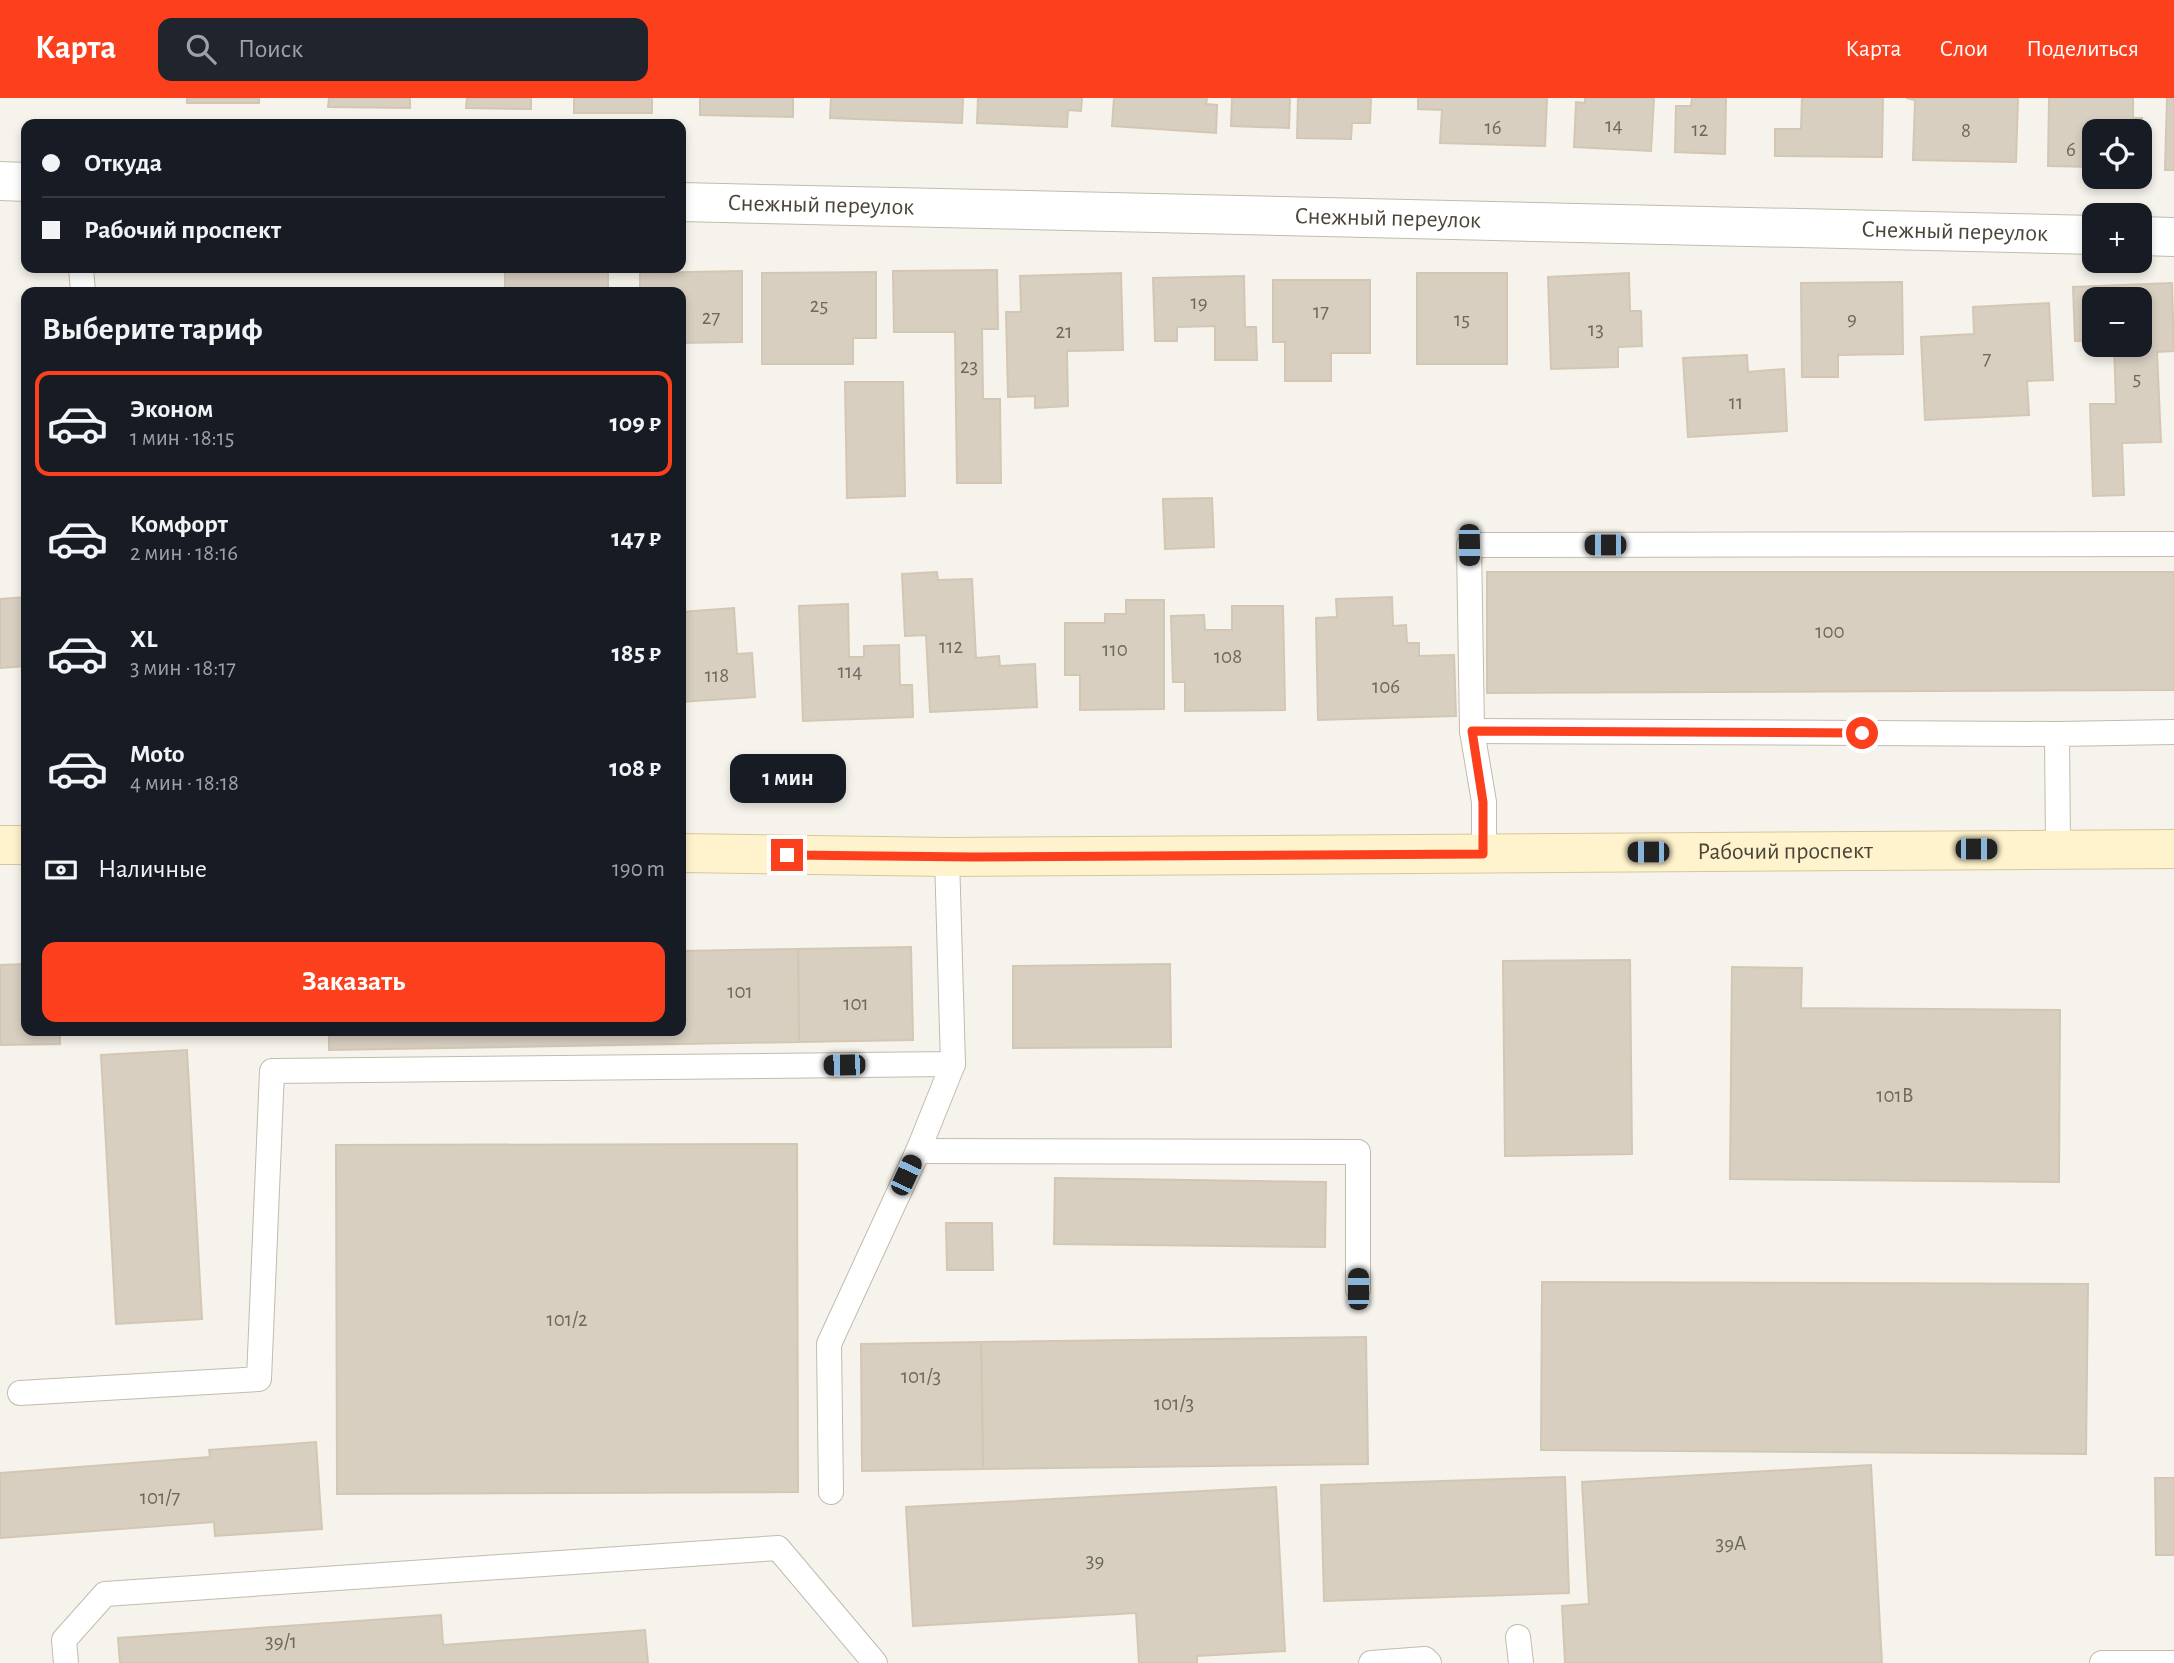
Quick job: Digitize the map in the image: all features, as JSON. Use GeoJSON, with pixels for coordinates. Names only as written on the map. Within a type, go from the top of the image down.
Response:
{"type":"FeatureCollection","features":[{"type":"Feature","properties":{"kind":"street"},"geometry":{"type":"LineString","coordinates":[[0,181],[21,182]]}},
{"type":"Feature","properties":{"kind":"street","name":"Снежный переулок"},"geometry":{"type":"LineString","coordinates":[[686,202],[2082,235]]}},
{"type":"Feature","properties":{"kind":"street"},"geometry":{"type":"LineString","coordinates":[[2152,236],[2174,237]]}},
{"type":"Feature","properties":{"kind":"street"},"geometry":{"type":"LineString","coordinates":[[0,845],[21,845]]}},
{"type":"Feature","properties":{"kind":"street","name":"Рабочий проспект"},"geometry":{"type":"LineString","coordinates":[[686,853],[947,857],[2174,849]]}},
{"type":"Feature","properties":{"kind":"lane"},"geometry":{"type":"LineString","coordinates":[[1483,854],[1483,802],[1472,731],[1469,545],[2174,544]]}},
{"type":"Feature","properties":{"kind":"lane"},"geometry":{"type":"LineString","coordinates":[[1472,731],[2057,734],[2174,732]]}},
{"type":"Feature","properties":{"kind":"lane"},"geometry":{"type":"LineString","coordinates":[[2057,734],[2057,848]]}},
{"type":"Feature","properties":{"kind":"lane"},"geometry":{"type":"LineString","coordinates":[[831,1492],[829,1344],[918,1152],[953,1064],[947,857]]}},
{"type":"Feature","properties":{"kind":"lane"},"geometry":{"type":"LineString","coordinates":[[20,1393],[259,1379],[272,1071],[953,1064]]}},
{"type":"Feature","properties":{"kind":"lane"},"geometry":{"type":"LineString","coordinates":[[918,1152],[1358,1152],[1358,1289]]}},
{"type":"Feature","properties":{"kind":"lane"},"geometry":{"type":"LineString","coordinates":[[66,1663],[64,1640],[105,1594],[778,1548],[875,1663]]}},
{"type":"Feature","properties":{"kind":"lane"},"geometry":{"type":"LineString","coordinates":[[1518,1637],[1521,1663]]}},
{"type":"Feature","properties":{"kind":"lane"},"geometry":{"type":"LineString","coordinates":[[1371,1663],[1425,1660],[1429,1663]]}},
{"type":"Feature","properties":{"kind":"lane"},"geometry":{"type":"LineString","coordinates":[[2102,1663],[2174,1663]]}},
{"type":"Feature","properties":{"kind":"building"},"geometry":{"type":"Polygon","coordinates":[[[187,98],[259,98],[259,103],[187,103],[187,98]]]}},
{"type":"Feature","properties":{"kind":"building"},"geometry":{"type":"Polygon","coordinates":[[[329,98],[410,98],[410,108],[328,107],[329,98]]]}},
{"type":"Feature","properties":{"kind":"building"},"geometry":{"type":"Polygon","coordinates":[[[467,98],[531,98],[531,109],[466,108],[467,98]]]}},
{"type":"Feature","properties":{"kind":"building"},"geometry":{"type":"Polygon","coordinates":[[[574,98],[652,98],[652,113],[574,113],[574,98]]]}},
{"type":"Feature","properties":{"kind":"building"},"geometry":{"type":"Polygon","coordinates":[[[700,98],[793,98],[793,117],[700,115],[700,98]]]}},
{"type":"Feature","properties":{"kind":"building"},"geometry":{"type":"Polygon","coordinates":[[[831,98],[963,98],[962,123],[830,118],[831,98]]]}},
{"type":"Feature","properties":{"kind":"building"},"geometry":{"type":"Polygon","coordinates":[[[978,98],[1082,98],[1081,111],[1068,110],[1067,127],[977,123],[978,98]]]}},
{"type":"Feature","properties":{"kind":"building"},"geometry":{"type":"Polygon","coordinates":[[[1114,98],[1207,98],[1206,104],[1217,105],[1216,133],[1112,126],[1114,98]]]}},
{"type":"Feature","properties":{"kind":"building"},"geometry":{"type":"Polygon","coordinates":[[[1232,98],[1290,98],[1289,128],[1231,126],[1232,98]]]}},
{"type":"Feature","properties":{"kind":"building"},"geometry":{"type":"Polygon","coordinates":[[[1298,98],[1371,98],[1370,123],[1352,123],[1351,139],[1297,138],[1298,98]]]}},
{"type":"Feature","properties":{"kind":"building"},"geometry":{"type":"Polygon","coordinates":[[[1418,98],[1547,98],[1545,146],[1440,143],[1442,110],[1418,109],[1418,98]]]}},
{"type":"Feature","properties":{"kind":"building"},"geometry":{"type":"Polygon","coordinates":[[[1585,98],[1654,98],[1651,151],[1574,147],[1576,102],[1585,103],[1585,98]]]}},
{"type":"Feature","properties":{"kind":"building"},"geometry":{"type":"Polygon","coordinates":[[[1692,98],[1726,98],[1725,154],[1675,152],[1676,106],[1691,106],[1692,98]]]}},
{"type":"Feature","properties":{"kind":"building"},"geometry":{"type":"Polygon","coordinates":[[[1802,98],[1883,98],[1882,157],[1775,156],[1775,129],[1801,129],[1802,98]]]}},
{"type":"Feature","properties":{"kind":"building"},"geometry":{"type":"Polygon","coordinates":[[[1906,98],[2018,98],[2016,162],[1913,160],[1915,100],[1906,98]]]}},
{"type":"Feature","properties":{"kind":"building"},"geometry":{"type":"Polygon","coordinates":[[[2049,98],[2133,98],[2133,118],[2142,119],[2082,119],[2082,167],[2048,166],[2049,98]]]}},
{"type":"Feature","properties":{"kind":"building"},"geometry":{"type":"Polygon","coordinates":[[[2167,98],[2174,98],[2174,170],[2165,170],[2167,98]]]}},
{"type":"Feature","properties":{"kind":"building"},"geometry":{"type":"Polygon","coordinates":[[[997,270],[998,329],[982,329],[983,399],[1000,399],[1001,483],[957,483],[955,332],[894,332],[893,271],[997,270]]]}},
{"type":"Feature","properties":{"kind":"building"},"geometry":{"type":"Polygon","coordinates":[[[742,271],[742,342],[686,343],[686,287],[640,287],[640,273],[742,271]]]}},
{"type":"Feature","properties":{"kind":"building"},"geometry":{"type":"Polygon","coordinates":[[[876,272],[876,338],[853,338],[853,364],[762,364],[762,273],[876,272]]]}},
{"type":"Feature","properties":{"kind":"building"},"geometry":{"type":"Polygon","coordinates":[[[505,273],[608,273],[608,287],[505,287],[505,273]]]}},
{"type":"Feature","properties":{"kind":"building"},"geometry":{"type":"Polygon","coordinates":[[[1121,273],[1123,350],[1067,351],[1068,406],[1035,408],[1035,396],[1008,397],[1006,312],[1021,312],[1020,276],[1121,273]]]}},
{"type":"Feature","properties":{"kind":"building"},"geometry":{"type":"Polygon","coordinates":[[[1417,273],[1507,273],[1507,364],[1417,364],[1417,273]]]}},
{"type":"Feature","properties":{"kind":"building"},"geometry":{"type":"Polygon","coordinates":[[[1629,273],[1630,311],[1641,311],[1642,346],[1618,347],[1618,367],[1551,369],[1548,277],[1629,273]]]}},
{"type":"Feature","properties":{"kind":"building"},"geometry":{"type":"Polygon","coordinates":[[[1244,276],[1245,327],[1256,327],[1257,360],[1215,360],[1215,326],[1177,327],[1177,341],[1155,341],[1153,278],[1244,276]]]}},
{"type":"Feature","properties":{"kind":"building"},"geometry":{"type":"Polygon","coordinates":[[[1273,280],[1370,280],[1370,353],[1331,353],[1331,381],[1285,381],[1285,342],[1273,342],[1273,280]]]}},
{"type":"Feature","properties":{"kind":"building"},"geometry":{"type":"Polygon","coordinates":[[[1902,282],[1903,354],[1838,355],[1838,377],[1802,377],[1801,283],[1902,282]]]}},
{"type":"Feature","properties":{"kind":"building"},"geometry":{"type":"Polygon","coordinates":[[[2172,283],[2174,351],[2157,352],[2161,442],[2122,443],[2124,495],[2093,496],[2090,404],[2116,404],[2114,357],[2152,357],[2152,287],[2082,287],[2082,341],[2075,341],[2073,287],[2172,283]]]}},
{"type":"Feature","properties":{"kind":"building"},"geometry":{"type":"Polygon","coordinates":[[[2049,303],[2053,380],[2027,381],[2029,415],[1925,420],[1921,337],[1974,334],[1973,307],[2049,303]]]}},
{"type":"Feature","properties":{"kind":"building"},"geometry":{"type":"Polygon","coordinates":[[[1747,355],[1748,372],[1784,369],[1787,431],[1688,437],[1683,358],[1747,355]]]}},
{"type":"Feature","properties":{"kind":"building"},"geometry":{"type":"Polygon","coordinates":[[[845,382],[903,382],[905,496],[847,498],[845,382]]]}},
{"type":"Feature","properties":{"kind":"building"},"geometry":{"type":"Polygon","coordinates":[[[1212,498],[1214,547],[1165,549],[1163,499],[1212,498]]]}},
{"type":"Feature","properties":{"kind":"building"},"geometry":{"type":"Polygon","coordinates":[[[937,572],[938,580],[972,579],[976,658],[999,656],[1000,666],[1035,664],[1037,707],[930,712],[926,635],[905,636],[902,574],[937,572]]]}},
{"type":"Feature","properties":{"kind":"building"},"geometry":{"type":"Polygon","coordinates":[[[1487,572],[2174,572],[2174,690],[1487,693],[1487,572]]]}},
{"type":"Feature","properties":{"kind":"building"},"geometry":{"type":"Polygon","coordinates":[[[21,597],[21,666],[0,668],[0,599],[21,597]]]}},
{"type":"Feature","properties":{"kind":"building"},"geometry":{"type":"Polygon","coordinates":[[[1392,597],[1393,626],[1406,625],[1407,643],[1419,643],[1419,656],[1454,655],[1456,716],[1318,720],[1316,618],[1337,617],[1336,599],[1392,597]]]}},
{"type":"Feature","properties":{"kind":"building"},"geometry":{"type":"Polygon","coordinates":[[[1126,600],[1164,600],[1164,709],[1080,710],[1080,675],[1065,675],[1065,623],[1105,623],[1105,614],[1126,614],[1126,600]]]}},
{"type":"Feature","properties":{"kind":"building"},"geometry":{"type":"Polygon","coordinates":[[[848,604],[849,657],[864,657],[864,646],[899,645],[900,685],[912,685],[913,717],[803,721],[799,606],[848,604]]]}},
{"type":"Feature","properties":{"kind":"building"},"geometry":{"type":"Polygon","coordinates":[[[1232,606],[1283,606],[1285,710],[1185,711],[1185,682],[1173,682],[1171,616],[1204,615],[1205,630],[1232,630],[1232,606]]]}},
{"type":"Feature","properties":{"kind":"building"},"geometry":{"type":"Polygon","coordinates":[[[734,608],[737,654],[752,653],[755,697],[686,702],[686,612],[734,608]]]}},
{"type":"Feature","properties":{"kind":"building"},"geometry":{"type":"Polygon","coordinates":[[[911,947],[913,1040],[799,1042],[798,949],[911,947]]]}},
{"type":"Feature","properties":{"kind":"building"},"geometry":{"type":"Polygon","coordinates":[[[798,949],[799,1042],[329,1050],[329,1036],[686,1036],[686,951],[798,949]]]}},
{"type":"Feature","properties":{"kind":"building"},"geometry":{"type":"Polygon","coordinates":[[[1630,960],[1632,1154],[1505,1156],[1503,961],[1630,960]]]}},
{"type":"Feature","properties":{"kind":"building"},"geometry":{"type":"Polygon","coordinates":[[[21,964],[21,1036],[60,1036],[60,1044],[0,1045],[0,965],[21,964]]]}},
{"type":"Feature","properties":{"kind":"building"},"geometry":{"type":"Polygon","coordinates":[[[1170,964],[1171,1047],[1013,1048],[1013,966],[1170,964]]]}},
{"type":"Feature","properties":{"kind":"building"},"geometry":{"type":"Polygon","coordinates":[[[1732,967],[1802,968],[1801,1008],[2060,1010],[2059,1182],[1730,1179],[1732,967]]]}},
{"type":"Feature","properties":{"kind":"building"},"geometry":{"type":"Polygon","coordinates":[[[187,1050],[202,1319],[116,1324],[101,1055],[187,1050]]]}},
{"type":"Feature","properties":{"kind":"building"},"geometry":{"type":"Polygon","coordinates":[[[797,1144],[798,1492],[337,1494],[336,1145],[797,1144]]]}},
{"type":"Feature","properties":{"kind":"building"},"geometry":{"type":"Polygon","coordinates":[[[1055,1178],[1326,1182],[1325,1247],[1054,1244],[1055,1178]]]}},
{"type":"Feature","properties":{"kind":"building"},"geometry":{"type":"Polygon","coordinates":[[[946,1223],[992,1223],[993,1270],[947,1270],[946,1223]]]}},
{"type":"Feature","properties":{"kind":"building"},"geometry":{"type":"Polygon","coordinates":[[[1542,1282],[2088,1284],[2086,1454],[1541,1450],[1542,1282]]]}},
{"type":"Feature","properties":{"kind":"building"},"geometry":{"type":"Polygon","coordinates":[[[1366,1337],[1368,1464],[983,1469],[981,1342],[1366,1337]]]}},
{"type":"Feature","properties":{"kind":"building"},"geometry":{"type":"Polygon","coordinates":[[[981,1342],[983,1469],[862,1471],[861,1344],[981,1342]]]}},
{"type":"Feature","properties":{"kind":"building"},"geometry":{"type":"Polygon","coordinates":[[[316,1442],[322,1529],[215,1536],[214,1522],[0,1538],[0,1473],[210,1457],[209,1450],[316,1442]]]}},
{"type":"Feature","properties":{"kind":"building"},"geometry":{"type":"Polygon","coordinates":[[[1871,1465],[1882,1663],[1565,1663],[1562,1606],[1589,1604],[1582,1482],[1871,1465]]]}},
{"type":"Feature","properties":{"kind":"building"},"geometry":{"type":"Polygon","coordinates":[[[1565,1477],[1569,1593],[1324,1601],[1321,1485],[1565,1477]]]}},
{"type":"Feature","properties":{"kind":"building"},"geometry":{"type":"Polygon","coordinates":[[[2155,1478],[2174,1478],[2174,1555],[2156,1555],[2155,1478]]]}},
{"type":"Feature","properties":{"kind":"building"},"geometry":{"type":"Polygon","coordinates":[[[1276,1487],[1285,1651],[1197,1656],[1197,1663],[1139,1663],[1136,1613],[913,1626],[906,1507],[1276,1487]]]}},
{"type":"Feature","properties":{"kind":"building"},"geometry":{"type":"Polygon","coordinates":[[[441,1615],[443,1645],[645,1630],[648,1663],[120,1663],[118,1638],[441,1615]]]}},
{"type":"Feature","properties":{"kind":"route"},"geometry":{"type":"LineString","coordinates":[[787,855],[974,857],[1483,854],[1483,802],[1472,731],[1862,733]]}}]}
